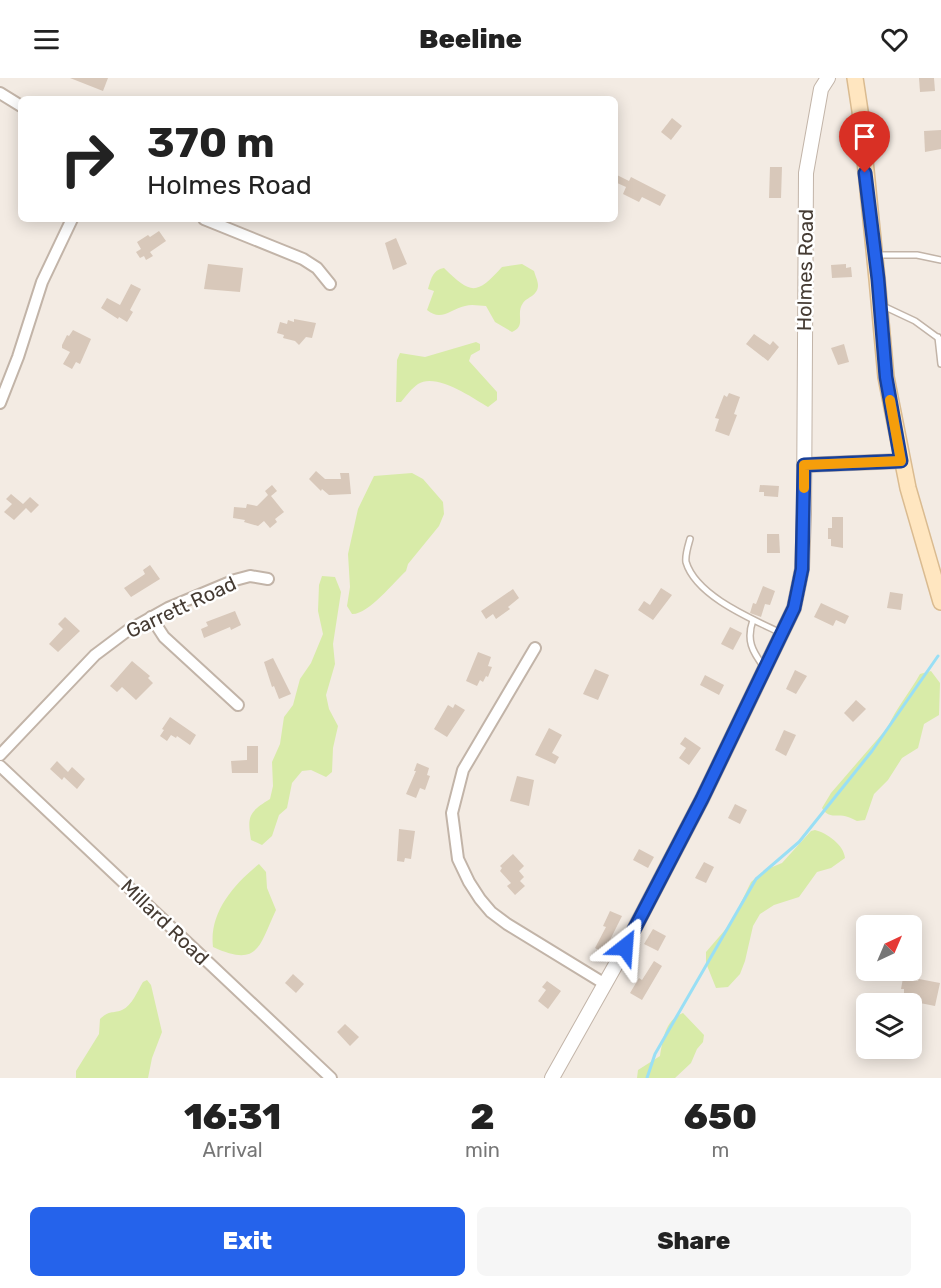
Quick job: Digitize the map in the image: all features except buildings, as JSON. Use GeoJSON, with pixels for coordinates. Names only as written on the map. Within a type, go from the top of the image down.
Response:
{"type":"FeatureCollection","features":[{"type":"Feature","properties":{"kind":"main road"},"geometry":{"type":"LineString","coordinates":[[855,78],[886,377],[901,461],[929,567],[941,602]]}},
{"type":"Feature","properties":{"kind":"street","name":"Holmes Road"},"geometry":{"type":"LineString","coordinates":[[552,1078],[605,984],[702,799],[794,608],[802,569],[806,173],[821,89],[828,78]]}},
{"type":"Feature","properties":{"kind":"street"},"geometry":{"type":"LineString","coordinates":[[0,93],[18,104]]}},
{"type":"Feature","properties":{"kind":"street"},"geometry":{"type":"LineString","coordinates":[[0,403],[18,357],[42,282],[71,222]]}},
{"type":"Feature","properties":{"kind":"street"},"geometry":{"type":"LineString","coordinates":[[211,222],[303,259],[317,268],[330,284]]}},
{"type":"Feature","properties":{"kind":"street"},"geometry":{"type":"LineString","coordinates":[[804,465],[901,461]]}},
{"type":"Feature","properties":{"kind":"street","name":"Garrett Road"},"geometry":{"type":"LineString","coordinates":[[0,755],[95,655],[127,631],[150,617],[242,577],[268,579]]}},
{"type":"Feature","properties":{"kind":"street"},"geometry":{"type":"LineString","coordinates":[[150,617],[164,637],[238,705]]}},
{"type":"Feature","properties":{"kind":"street"},"geometry":{"type":"LineString","coordinates":[[535,648],[463,770],[452,813],[458,860],[474,890],[491,912],[605,984]]}},
{"type":"Feature","properties":{"kind":"street","name":"Millard Road"},"geometry":{"type":"LineString","coordinates":[[0,766],[331,1078]]}},
{"type":"Feature","properties":{"kind":"lane"},"geometry":{"type":"LineString","coordinates":[[875,255],[917,255],[941,260]]}},
{"type":"Feature","properties":{"kind":"lane"},"geometry":{"type":"LineString","coordinates":[[880,305],[915,321],[939,339],[941,364]]}},
{"type":"Feature","properties":{"kind":"lane"},"geometry":{"type":"LineString","coordinates":[[690,539],[686,560],[702,586],[735,611],[782,634]]}},
{"type":"Feature","properties":{"kind":"lane"},"geometry":{"type":"LineString","coordinates":[[753,620],[748,633],[755,654],[765,668]]}},
{"type":"Feature","properties":{"kind":"green space"},"geometry":{"type":"Polygon","coordinates":[[[522,264],[534,271],[538,289],[523,303],[519,326],[512,332],[495,322],[486,306],[468,305],[441,315],[427,310],[434,291],[428,289],[430,282],[434,273],[440,269],[444,268],[461,283],[473,288],[486,283],[502,267],[522,264]]]}},
{"type":"Feature","properties":{"kind":"green space"},"geometry":{"type":"Polygon","coordinates":[[[476,342],[480,344],[480,350],[471,355],[469,361],[497,392],[497,400],[488,407],[454,388],[434,381],[418,384],[401,402],[396,402],[397,360],[400,353],[425,357],[476,342]]]}},
{"type":"Feature","properties":{"kind":"green space"},"geometry":{"type":"Polygon","coordinates":[[[412,473],[423,479],[443,502],[444,514],[439,526],[408,564],[406,571],[388,590],[366,609],[352,614],[347,606],[350,587],[348,554],[358,509],[374,476],[412,473]]]}},
{"type":"Feature","properties":{"kind":"green space"},"geometry":{"type":"Polygon","coordinates":[[[322,576],[335,577],[341,592],[333,644],[335,664],[326,695],[329,709],[338,726],[333,748],[332,772],[326,777],[311,770],[302,771],[292,783],[287,808],[279,815],[272,836],[262,845],[251,840],[249,825],[251,815],[270,799],[273,786],[272,762],[280,744],[284,717],[293,705],[300,679],[311,663],[323,634],[318,611],[319,585],[322,576]]]}},
{"type":"Feature","properties":{"kind":"green space"},"geometry":{"type":"Polygon","coordinates":[[[931,671],[940,683],[939,715],[924,724],[918,748],[902,758],[888,780],[874,794],[865,820],[857,821],[825,812],[822,808],[831,793],[888,727],[920,674],[931,671]]]}},
{"type":"Feature","properties":{"kind":"green space"},"geometry":{"type":"Polygon","coordinates":[[[815,830],[834,840],[842,849],[845,858],[831,868],[817,872],[799,897],[774,905],[760,914],[753,926],[740,974],[728,987],[716,988],[706,963],[706,952],[731,923],[751,882],[765,870],[782,863],[811,831],[815,830]]]}},
{"type":"Feature","properties":{"kind":"green space"},"geometry":{"type":"Polygon","coordinates":[[[259,864],[266,872],[267,888],[276,910],[261,943],[249,954],[240,955],[213,947],[215,923],[219,911],[240,881],[259,864]]]}},
{"type":"Feature","properties":{"kind":"green space"},"geometry":{"type":"Polygon","coordinates":[[[147,980],[151,985],[162,1032],[152,1058],[148,1078],[76,1078],[76,1071],[99,1034],[100,1019],[108,1013],[126,1008],[143,982],[147,980]]]}},
{"type":"Feature","properties":{"kind":"green space"},"geometry":{"type":"Polygon","coordinates":[[[683,1013],[704,1035],[703,1042],[691,1063],[675,1078],[637,1078],[638,1070],[660,1056],[669,1025],[672,1020],[683,1013]]]}},
{"type":"Feature","properties":{"kind":"waterway"},"geometry":{"type":"LineString","coordinates":[[647,1078],[655,1054],[756,879],[799,842],[872,751],[938,656]]}},
{"type":"Feature","properties":{"kind":"slow traffic"},"geometry":{"type":"LineString","coordinates":[[804,488],[804,465],[872,464],[901,461],[890,400]]}},
{"type":"Feature","properties":{"kind":"route"},"geometry":{"type":"LineString","coordinates":[[625,947],[702,799],[794,608],[802,569],[804,465],[872,464],[901,461],[886,377],[878,279],[865,173]]}}]}
